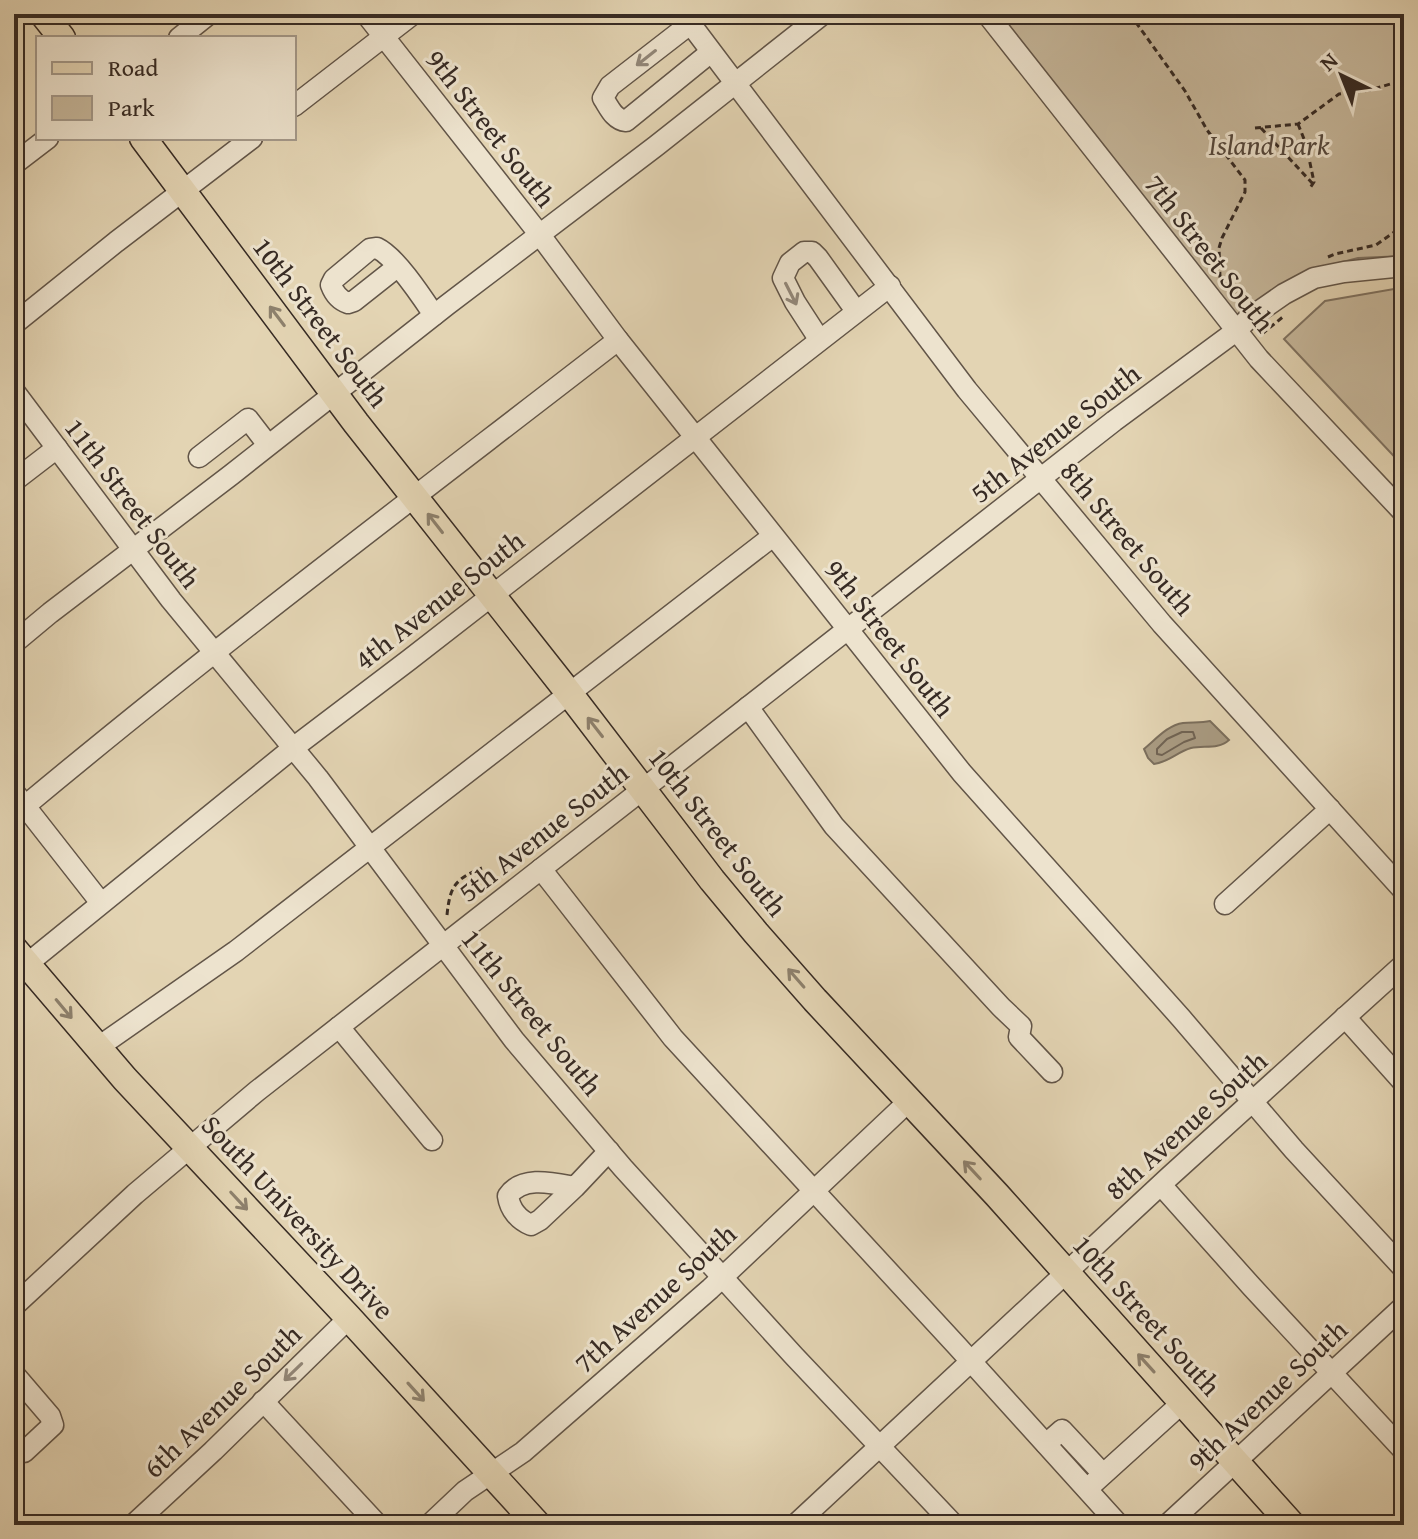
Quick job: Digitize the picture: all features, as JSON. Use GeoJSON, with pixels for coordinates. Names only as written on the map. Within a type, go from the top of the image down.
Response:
{"type":"FeatureCollection","features":[{"type":"Feature","properties":{"kind":"main road"},"geometry":{"type":"LineString","coordinates":[[43,14],[60,36]]}},
{"type":"Feature","properties":{"kind":"main road","name":"10th Street South"},"geometry":{"type":"LineString","coordinates":[[145,140],[334,393],[712,880],[756,933],[1292,1525]]}},
{"type":"Feature","properties":{"kind":"main road","name":"South University Drive"},"geometry":{"type":"LineString","coordinates":[[20,956],[97,1048],[538,1525]]}},
{"type":"Feature","properties":{"kind":"street"},"geometry":{"type":"LineString","coordinates":[[182,36],[209,14]]}},
{"type":"Feature","properties":{"kind":"street","name":"9th Street South"},"geometry":{"type":"LineString","coordinates":[[366,14],[540,235],[618,340],[962,773],[1172,1007],[1294,1150],[1404,1269]]}},
{"type":"Feature","properties":{"kind":"street"},"geometry":{"type":"LineString","coordinates":[[296,104],[413,14]]}},
{"type":"Feature","properties":{"kind":"street"},"geometry":{"type":"LineString","coordinates":[[14,643],[823,14]]}},
{"type":"Feature","properties":{"kind":"street","name":"7th Street South"},"geometry":{"type":"LineString","coordinates":[[987,14],[1259,359],[1404,513]]}},
{"type":"Feature","properties":{"kind":"street"},"geometry":{"type":"LineString","coordinates":[[686,19],[610,86],[603,98],[615,116],[626,121],[711,52]]}},
{"type":"Feature","properties":{"kind":"street","name":"8th Street South"},"geometry":{"type":"LineString","coordinates":[[686,19],[967,390],[1162,624],[1404,891]]}},
{"type":"Feature","properties":{"kind":"street"},"geometry":{"type":"LineString","coordinates":[[14,164],[45,140]]}},
{"type":"Feature","properties":{"kind":"street"},"geometry":{"type":"LineString","coordinates":[[14,324],[249,140]]}},
{"type":"Feature","properties":{"kind":"street"},"geometry":{"type":"LineString","coordinates":[[397,267],[348,303],[341,301],[331,285],[370,249],[377,248],[397,267],[434,315]]}},
{"type":"Feature","properties":{"kind":"street"},"geometry":{"type":"LineString","coordinates":[[819,339],[783,278],[790,263],[804,252],[812,252],[818,258],[856,311]]}},
{"type":"Feature","properties":{"kind":"street"},"geometry":{"type":"LineString","coordinates":[[1236,331],[1284,294],[1314,278],[1404,266]]}},
{"type":"Feature","properties":{"kind":"street","name":"4th Avenue South"},"geometry":{"type":"LineString","coordinates":[[20,956],[101,903],[293,748],[890,286]]}},
{"type":"Feature","properties":{"kind":"street","name":"5th Avenue South"},"geometry":{"type":"LineString","coordinates":[[14,1306],[135,1194],[257,1091],[1041,478],[1236,331]]}},
{"type":"Feature","properties":{"kind":"street"},"geometry":{"type":"LineString","coordinates":[[101,903],[19,799],[618,340]]}},
{"type":"Feature","properties":{"kind":"street","name":"11th Street South"},"geometry":{"type":"LineString","coordinates":[[14,391],[171,600],[293,748],[514,1040],[723,1277],[954,1525]]}},
{"type":"Feature","properties":{"kind":"street"},"geometry":{"type":"LineString","coordinates":[[231,475],[204,453],[248,419],[268,445]]}},
{"type":"Feature","properties":{"kind":"street"},"geometry":{"type":"LineString","coordinates":[[14,481],[57,448]]}},
{"type":"Feature","properties":{"kind":"street"},"geometry":{"type":"LineString","coordinates":[[97,1048],[236,951],[773,536]]}},
{"type":"Feature","properties":{"kind":"street"},"geometry":{"type":"LineString","coordinates":[[748,707],[834,826],[1021,1026],[1019,1037],[1052,1072]]}},
{"type":"Feature","properties":{"kind":"street"},"geometry":{"type":"LineString","coordinates":[[1225,904],[1330,809]]}},
{"type":"Feature","properties":{"kind":"street"},"geometry":{"type":"LineString","coordinates":[[541,869],[673,1038],[1119,1525]]}},
{"type":"Feature","properties":{"kind":"street","name":"8th Avenue South"},"geometry":{"type":"LineString","coordinates":[[795,1525],[1404,964]]}},
{"type":"Feature","properties":{"kind":"street"},"geometry":{"type":"LineString","coordinates":[[1345,1017],[1404,1083]]}},
{"type":"Feature","properties":{"kind":"street"},"geometry":{"type":"LineString","coordinates":[[339,1027],[432,1140]]}},
{"type":"Feature","properties":{"kind":"street","name":"7th Avenue South"},"geometry":{"type":"LineString","coordinates":[[429,1525],[465,1491],[523,1452],[723,1277],[909,1101]]}},
{"type":"Feature","properties":{"kind":"street"},"geometry":{"type":"LineString","coordinates":[[575,1187],[609,1151]]}},
{"type":"Feature","properties":{"kind":"street"},"geometry":{"type":"LineString","coordinates":[[1161,1185],[1404,1451]]}},
{"type":"Feature","properties":{"kind":"street","name":"9th Avenue South"},"geometry":{"type":"LineString","coordinates":[[1167,1525],[1404,1306]]}},
{"type":"Feature","properties":{"kind":"street","name":"6th Avenue South"},"geometry":{"type":"LineString","coordinates":[[133,1525],[349,1318]]}},
{"type":"Feature","properties":{"kind":"street"},"geometry":{"type":"LineString","coordinates":[[14,1374],[50,1416],[53,1425],[24,1452]]}},
{"type":"Feature","properties":{"kind":"street"},"geometry":{"type":"LineString","coordinates":[[263,1401],[378,1525]]}},
{"type":"Feature","properties":{"kind":"street"},"geometry":{"type":"LineString","coordinates":[[1087,1489],[1182,1403]]}},
{"type":"Feature","properties":{"kind":"street"},"geometry":{"type":"LineString","coordinates":[[1046,1444],[1062,1430],[1103,1474]]}},
{"type":"Feature","properties":{"kind":"path"},"geometry":{"type":"LineString","coordinates":[[1130,14],[1185,91],[1207,130],[1245,180],[1245,192],[1219,248],[1220,277],[1241,305]]}},
{"type":"Feature","properties":{"kind":"path"},"geometry":{"type":"LineString","coordinates":[[1298,124],[1306,144],[1314,182],[1312,186],[1258,128],[1298,124],[1339,94],[1370,90],[1404,80]]}},
{"type":"Feature","properties":{"kind":"path"},"geometry":{"type":"LineString","coordinates":[[1260,336],[1284,316]]}},
{"type":"Feature","properties":{"kind":"path"},"geometry":{"type":"LineString","coordinates":[[447,915],[453,887],[462,878],[482,868]]}},
{"type":"Feature","properties":{"kind":"green space","name":"Island Park"},"geometry":{"type":"Polygon","coordinates":[[[998,14],[1404,14],[1404,256],[1358,258],[1308,271],[1237,318],[998,14]]]}},
{"type":"Feature","properties":{"kind":"green space"},"geometry":{"type":"Polygon","coordinates":[[[1404,290],[1404,467],[1284,339],[1325,301],[1404,290]]]}},
{"type":"Feature","properties":{"kind":"water"},"geometry":{"type":"Polygon","coordinates":[[[1210,721],[1229,740],[1216,746],[1191,748],[1159,763],[1154,764],[1148,758],[1144,749],[1167,729],[1183,723],[1210,721]]]}}]}
